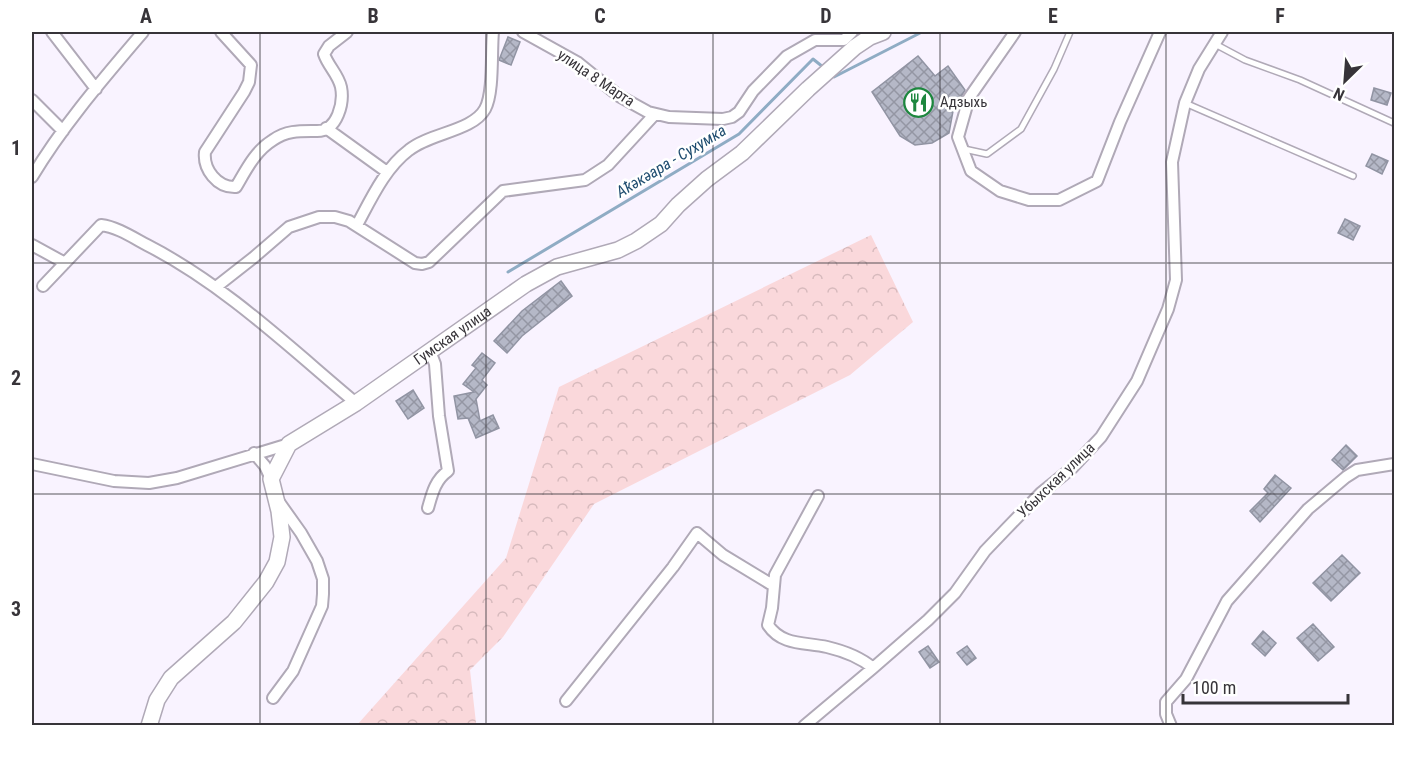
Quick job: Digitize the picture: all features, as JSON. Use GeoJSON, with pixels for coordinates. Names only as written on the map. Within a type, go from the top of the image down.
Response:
{"type":"FeatureCollection","features":[{"type":"Feature","properties":{"kind":"street"},"geometry":{"type":"LineString","coordinates":[[51,32],[96,89]]}},
{"type":"Feature","properties":{"kind":"street"},"geometry":{"type":"LineString","coordinates":[[32,177],[63,131],[143,32]]}},
{"type":"Feature","properties":{"kind":"street"},"geometry":{"type":"LineString","coordinates":[[221,32],[251,65],[251,73],[244,92],[205,152],[204,160],[211,175],[229,187],[236,187],[253,158],[273,139],[297,130],[319,131],[333,123],[342,102],[340,86],[324,54],[329,46],[347,32]]}},
{"type":"Feature","properties":{"kind":"street"},"geometry":{"type":"LineString","coordinates":[[357,225],[387,172],[410,149],[446,131],[474,122],[480,116],[488,101],[493,32]]}},
{"type":"Feature","properties":{"kind":"street","name":"улица 8 Марта"},"geometry":{"type":"LineString","coordinates":[[523,32],[577,62],[631,104],[669,117],[723,119],[739,112],[753,91],[786,56],[815,40],[844,40],[852,32]]}},
{"type":"Feature","properties":{"kind":"street","name":"Гумская улица"},"geometry":{"type":"LineString","coordinates":[[289,444],[356,403],[526,284],[557,267],[618,250],[636,242],[662,224],[678,205],[742,153],[801,95],[855,47],[883,32]]}},
{"type":"Feature","properties":{"kind":"street"},"geometry":{"type":"LineString","coordinates":[[1015,32],[969,98],[958,137],[971,171],[1000,191],[1029,200],[1059,200],[1097,181],[1119,122],[1160,32]]}},
{"type":"Feature","properties":{"kind":"street","name":"Убыхская улица"},"geometry":{"type":"LineString","coordinates":[[804,726],[873,668],[955,593],[986,551],[1007,528],[1041,493],[1072,468],[1101,437],[1137,381],[1168,309],[1176,280],[1172,162],[1185,103],[1199,69],[1222,32]]}},
{"type":"Feature","properties":{"kind":"street"},"geometry":{"type":"LineString","coordinates":[[32,100],[63,131]]}},
{"type":"Feature","properties":{"kind":"street"},"geometry":{"type":"LineString","coordinates":[[216,287],[289,226],[319,217],[335,217],[357,225],[415,263],[429,262],[503,191],[585,180],[608,165],[655,114]]}},
{"type":"Feature","properties":{"kind":"street"},"geometry":{"type":"LineString","coordinates":[[326,129],[387,172]]}},
{"type":"Feature","properties":{"kind":"street"},"geometry":{"type":"LineString","coordinates":[[43,286],[101,225],[111,226],[165,254],[239,303],[356,403]]}},
{"type":"Feature","properties":{"kind":"street"},"geometry":{"type":"LineString","coordinates":[[32,245],[65,263]]}},
{"type":"Feature","properties":{"kind":"street"},"geometry":{"type":"LineString","coordinates":[[428,508],[435,486],[441,476],[448,471],[435,364],[430,351]]}},
{"type":"Feature","properties":{"kind":"street"},"geometry":{"type":"LineString","coordinates":[[32,464],[114,481],[149,483],[177,478],[289,444]]}},
{"type":"Feature","properties":{"kind":"street"},"geometry":{"type":"LineString","coordinates":[[271,479],[289,444]]}},
{"type":"Feature","properties":{"kind":"street"},"geometry":{"type":"LineString","coordinates":[[149,726],[157,700],[171,678],[234,622],[266,582],[277,562],[282,537],[276,499],[265,466],[254,453]]}},
{"type":"Feature","properties":{"kind":"street"},"geometry":{"type":"LineString","coordinates":[[1171,726],[1166,714],[1166,702],[1186,679],[1227,601],[1308,509],[1346,477],[1357,470],[1395,464]]}},
{"type":"Feature","properties":{"kind":"street"},"geometry":{"type":"LineString","coordinates":[[818,496],[776,575],[768,625],[773,633],[783,639],[844,652],[866,662],[873,668]]}},
{"type":"Feature","properties":{"kind":"street"},"geometry":{"type":"LineString","coordinates":[[273,698],[293,671],[322,606],[324,594],[323,579],[317,561],[291,516],[276,499]]}},
{"type":"Feature","properties":{"kind":"street"},"geometry":{"type":"LineString","coordinates":[[566,701],[673,567],[697,533],[723,555],[774,586]]}},
{"type":"Feature","properties":{"kind":"lane"},"geometry":{"type":"LineString","coordinates":[[963,149],[987,154],[1021,129],[1054,69],[1070,32]]}},
{"type":"Feature","properties":{"kind":"lane"},"geometry":{"type":"LineString","coordinates":[[1215,44],[1245,60],[1300,80],[1395,123]]}},
{"type":"Feature","properties":{"kind":"lane"},"geometry":{"type":"LineString","coordinates":[[1185,103],[1353,176]]}},
{"type":"Feature","properties":{"kind":"green space"},"geometry":{"type":"Polygon","coordinates":[[[871,235],[913,322],[850,375],[594,504],[503,637],[470,670],[476,723],[474,725],[357,725],[506,558],[559,387],[871,235]]]}},
{"type":"Feature","properties":{"kind":"building"},"geometry":{"type":"Polygon","coordinates":[[[508,37],[520,42],[511,65],[499,60],[508,37]]]}},
{"type":"Feature","properties":{"kind":"building","name":"Адзыхь"},"geometry":{"type":"Polygon","coordinates":[[[918,56],[935,76],[948,66],[965,90],[953,111],[949,133],[932,143],[915,145],[900,136],[872,92],[918,56]]]}},
{"type":"Feature","properties":{"kind":"building"},"geometry":{"type":"Polygon","coordinates":[[[1374,88],[1391,93],[1387,105],[1371,100],[1374,88]]]}},
{"type":"Feature","properties":{"kind":"building"},"geometry":{"type":"Polygon","coordinates":[[[1372,154],[1388,161],[1382,174],[1366,166],[1372,154]]]}},
{"type":"Feature","properties":{"kind":"building"},"geometry":{"type":"Polygon","coordinates":[[[1345,219],[1360,226],[1353,240],[1338,233],[1345,219]]]}},
{"type":"Feature","properties":{"kind":"building"},"geometry":{"type":"Polygon","coordinates":[[[561,281],[572,296],[522,336],[507,353],[494,341],[522,311],[561,281]]]}},
{"type":"Feature","properties":{"kind":"building"},"geometry":{"type":"Polygon","coordinates":[[[482,353],[495,363],[482,380],[487,385],[476,399],[480,421],[493,415],[499,428],[476,438],[468,418],[458,419],[454,396],[474,392],[463,384],[476,368],[472,365],[482,353]]]}},
{"type":"Feature","properties":{"kind":"building"},"geometry":{"type":"Polygon","coordinates":[[[413,390],[424,408],[408,419],[396,401],[413,390]]]}},
{"type":"Feature","properties":{"kind":"building"},"geometry":{"type":"Polygon","coordinates":[[[1346,445],[1357,456],[1343,470],[1332,460],[1346,445]]]}},
{"type":"Feature","properties":{"kind":"building"},"geometry":{"type":"Polygon","coordinates":[[[1275,475],[1291,488],[1260,522],[1250,511],[1268,493],[1264,489],[1275,475]]]}},
{"type":"Feature","properties":{"kind":"building"},"geometry":{"type":"Polygon","coordinates":[[[1342,555],[1360,573],[1331,601],[1313,583],[1342,555]]]}},
{"type":"Feature","properties":{"kind":"building"},"geometry":{"type":"Polygon","coordinates":[[[1313,624],[1334,647],[1318,661],[1297,638],[1313,624]]]}},
{"type":"Feature","properties":{"kind":"building"},"geometry":{"type":"Polygon","coordinates":[[[1263,631],[1276,643],[1265,656],[1252,644],[1263,631]]]}},
{"type":"Feature","properties":{"kind":"building"},"geometry":{"type":"Polygon","coordinates":[[[928,646],[939,662],[930,668],[919,652],[928,646]]]}},
{"type":"Feature","properties":{"kind":"building"},"geometry":{"type":"Polygon","coordinates":[[[967,646],[976,658],[967,665],[957,653],[967,646]]]}},
{"type":"Feature","properties":{"kind":"waterway","name":"Аҟәкәара - Сухумка"},"geometry":{"type":"LineString","coordinates":[[831,74],[834,77],[922,32]]}},
{"type":"Feature","properties":{"kind":"waterway","name":"Аҟәкәара - Сухумка"},"geometry":{"type":"LineString","coordinates":[[508,272],[739,134],[813,59],[823,67]]}},
{"type":"Feature","properties":{"kind":"place","name":"Адзыхь"},"geometry":{"type":"Point","coordinates":[919,102]}}]}
